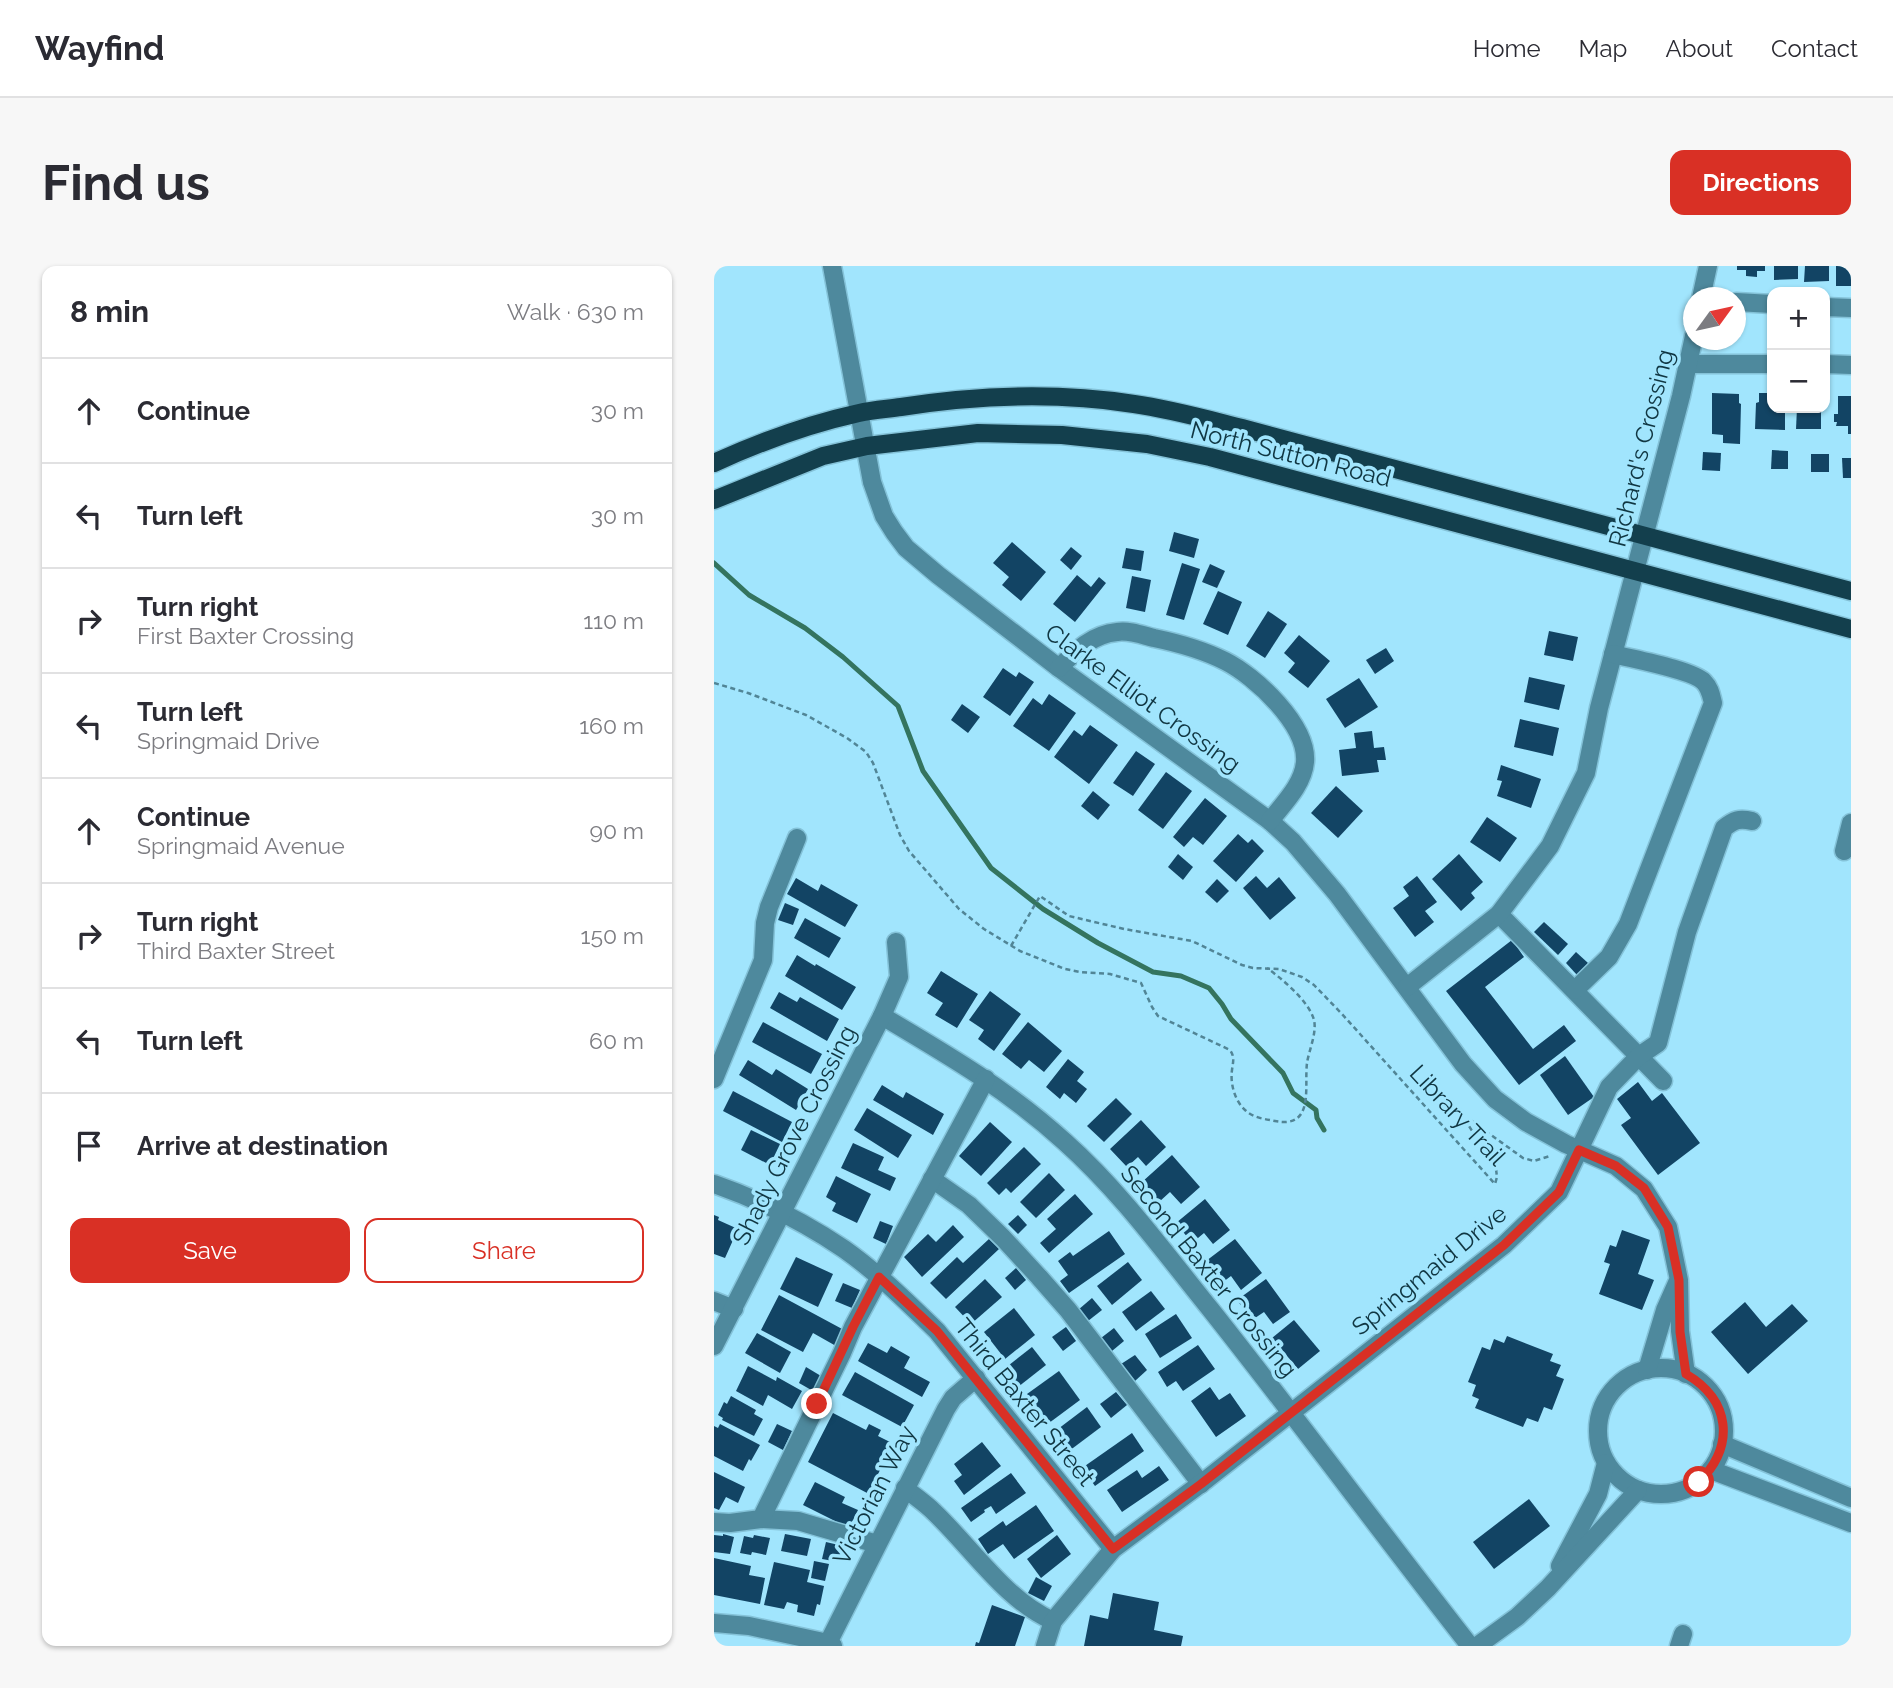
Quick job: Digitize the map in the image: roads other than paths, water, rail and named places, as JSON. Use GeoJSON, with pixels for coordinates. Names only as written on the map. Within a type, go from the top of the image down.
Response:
{"type":"FeatureCollection","features":[{"type":"Feature","properties":{"kind":"main road","name":"North Sutton Road"},"geometry":{"type":"LineString","coordinates":[[714,463],[774,439],[860,413],[960,398],[1021,396],[1132,404],[1218,422],[1851,591]]}},
{"type":"Feature","properties":{"kind":"main road","name":"North Sutton Road"},"geometry":{"type":"LineString","coordinates":[[714,500],[823,456],[867,446],[978,433],[1062,435],[1147,444],[1210,457],[1851,628]]}},
{"type":"Feature","properties":{"kind":"street","name":"Clarke Elliot Crossing"},"geometry":{"type":"LineString","coordinates":[[832,266],[872,482],[884,516],[906,548],[947,583],[1059,668],[1269,821],[1293,842],[1337,894],[1463,1064],[1495,1099],[1526,1122],[1616,1166],[1644,1188],[1668,1227],[1679,1280],[1680,1332],[1686,1374]]}},
{"type":"Feature","properties":{"kind":"street"},"geometry":{"type":"LineString","coordinates":[[1703,287],[1708,266]]}},
{"type":"Feature","properties":{"kind":"street"},"geometry":{"type":"LineString","coordinates":[[1746,303],[1767,304]]}},
{"type":"Feature","properties":{"kind":"street"},"geometry":{"type":"LineString","coordinates":[[1830,307],[1851,309]]}},
{"type":"Feature","properties":{"kind":"street","name":"Richard's Crossing"},"geometry":{"type":"LineString","coordinates":[[1407,987],[1499,914],[1550,846],[1586,773],[1613,654],[1682,396],[1690,350]]}},
{"type":"Feature","properties":{"kind":"street"},"geometry":{"type":"LineString","coordinates":[[1688,364],[1767,364]]}},
{"type":"Feature","properties":{"kind":"street"},"geometry":{"type":"LineString","coordinates":[[1830,364],[1851,365]]}},
{"type":"Feature","properties":{"kind":"street"},"geometry":{"type":"LineString","coordinates":[[1059,668],[1088,642],[1122,631],[1158,638],[1210,654],[1246,674],[1289,719],[1300,735],[1304,753],[1305,764],[1296,787],[1269,821]]}},
{"type":"Feature","properties":{"kind":"street"},"geometry":{"type":"LineString","coordinates":[[1575,990],[1609,957],[1628,924],[1713,703],[1711,693],[1703,681],[1691,674],[1613,654]]}},
{"type":"Feature","properties":{"kind":"street","name":"Springmaid Drive"},"geometry":{"type":"LineString","coordinates":[[1053,1621],[1113,1549],[1201,1484],[1504,1245],[1559,1192],[1609,1087],[1639,1056],[1654,1047],[1660,1037],[1687,932],[1724,828],[1734,820],[1752,821]]}},
{"type":"Feature","properties":{"kind":"street"},"geometry":{"type":"LineString","coordinates":[[1843,851],[1851,823]]}},
{"type":"Feature","properties":{"kind":"street"},"geometry":{"type":"LineString","coordinates":[[714,1079],[763,960],[765,923],[769,907],[797,838]]}},
{"type":"Feature","properties":{"kind":"street"},"geometry":{"type":"LineString","coordinates":[[1499,914],[1663,1081]]}},
{"type":"Feature","properties":{"kind":"street","name":"Shady Grove Crossing"},"geometry":{"type":"LineString","coordinates":[[714,1346],[882,1016],[899,977],[896,942]]}},
{"type":"Feature","properties":{"kind":"street","name":"Second Baxter Crossing"},"geometry":{"type":"LineString","coordinates":[[882,1016],[986,1079],[1018,1102],[1066,1142],[1128,1206],[1291,1412],[1470,1646]]}},
{"type":"Feature","properties":{"kind":"street"},"geometry":{"type":"LineString","coordinates":[[761,1519],[853,1327],[986,1079]]}},
{"type":"Feature","properties":{"kind":"street"},"geometry":{"type":"LineString","coordinates":[[932,1179],[969,1205],[1039,1277],[1068,1310],[1201,1484]]}},
{"type":"Feature","properties":{"kind":"street","name":"Third Baxter Street"},"geometry":{"type":"LineString","coordinates":[[714,1184],[782,1212],[844,1249],[879,1277],[937,1331],[1113,1549]]}},
{"type":"Feature","properties":{"kind":"street"},"geometry":{"type":"LineString","coordinates":[[1647,1370],[1665,1310],[1679,1280]]}},
{"type":"Feature","properties":{"kind":"street"},"geometry":{"type":"LineString","coordinates":[[714,1301],[734,1309]]}},
{"type":"Feature","properties":{"kind":"street"},"geometry":{"type":"LineString","coordinates":[[1667,1368],[1686,1374],[1705,1387],[1719,1407],[1723,1422],[1719,1455],[1710,1471],[1699,1482],[1685,1490],[1653,1494],[1638,1490],[1620,1479],[1606,1463],[1599,1445],[1598,1425],[1603,1406],[1614,1389],[1629,1377],[1647,1370],[1667,1368]]}},
{"type":"Feature","properties":{"kind":"street","name":"Victorian Way"},"geometry":{"type":"LineString","coordinates":[[830,1645],[877,1544],[953,1398],[976,1378]]}},
{"type":"Feature","properties":{"kind":"street"},"geometry":{"type":"LineString","coordinates":[[1722,1444],[1851,1498]]}},
{"type":"Feature","properties":{"kind":"street"},"geometry":{"type":"LineString","coordinates":[[1548,1588],[1598,1494],[1606,1463]]}},
{"type":"Feature","properties":{"kind":"street"},"geometry":{"type":"LineString","coordinates":[[1710,1471],[1851,1523]]}},
{"type":"Feature","properties":{"kind":"street"},"geometry":{"type":"LineString","coordinates":[[905,1488],[934,1512],[1000,1582],[1038,1614],[1053,1621],[1045,1646]]}},
{"type":"Feature","properties":{"kind":"street"},"geometry":{"type":"LineString","coordinates":[[1477,1646],[1517,1617],[1548,1588],[1638,1490]]}},
{"type":"Feature","properties":{"kind":"street"},"geometry":{"type":"LineString","coordinates":[[714,1522],[761,1519],[798,1521],[877,1544]]}},
{"type":"Feature","properties":{"kind":"street"},"geometry":{"type":"LineString","coordinates":[[714,1623],[749,1626],[830,1645]]}},
{"type":"Feature","properties":{"kind":"waterway"},"geometry":{"type":"LineString","coordinates":[[714,563],[749,595],[805,628],[843,657],[898,706],[923,771],[991,868],[1043,909],[1098,943],[1153,972],[1181,976],[1209,988],[1231,1019],[1283,1073],[1293,1093],[1316,1110],[1324,1130]]}}]}
